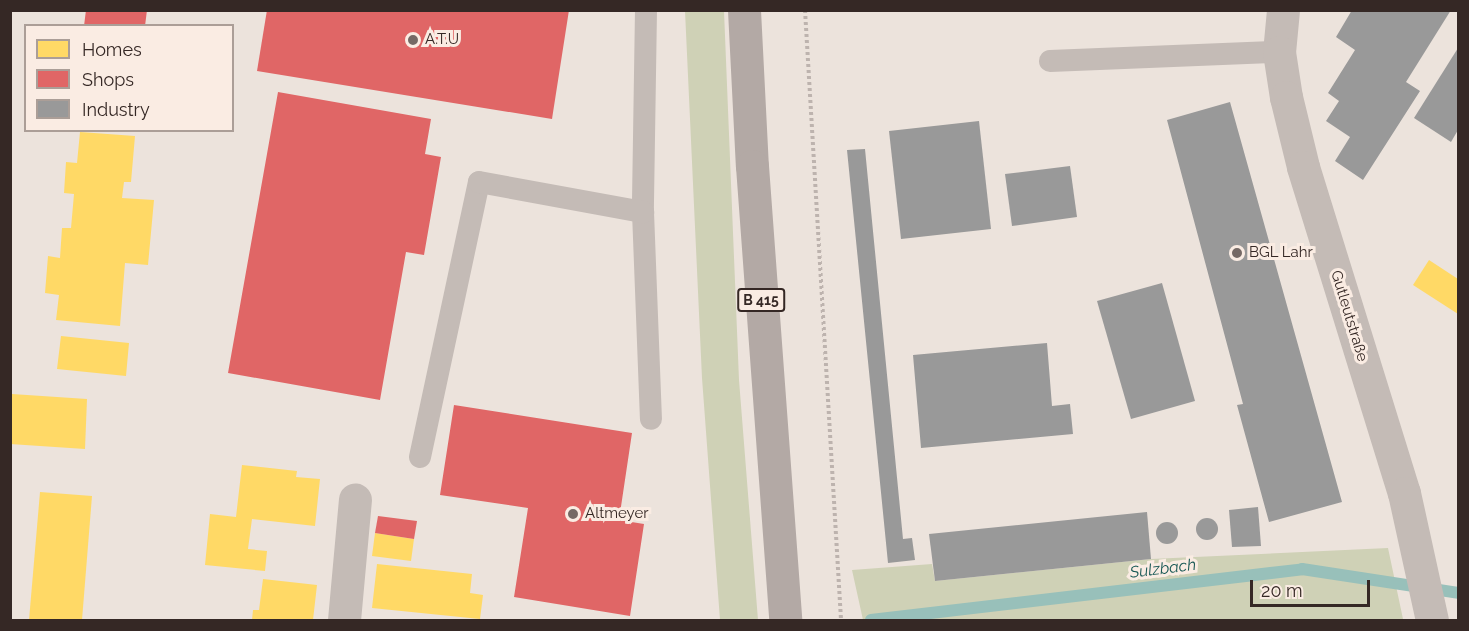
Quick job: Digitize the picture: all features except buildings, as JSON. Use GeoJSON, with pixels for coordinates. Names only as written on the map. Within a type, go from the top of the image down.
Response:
{"type":"FeatureCollection","features":[{"type":"Feature","properties":{"kind":"main road","name":"B 415"},"geometry":{"type":"LineString","coordinates":[[744,10],[785,621]]}},
{"type":"Feature","properties":{"kind":"street","name":"Gutleutstraße"},"geometry":{"type":"LineString","coordinates":[[1283,10],[1279,52],[1303,167],[1404,493],[1432,621]]}},
{"type":"Feature","properties":{"kind":"street"},"geometry":{"type":"LineString","coordinates":[[344,621],[356,499]]}},
{"type":"Feature","properties":{"kind":"lane"},"geometry":{"type":"LineString","coordinates":[[646,10],[643,212],[651,419]]}},
{"type":"Feature","properties":{"kind":"lane"},"geometry":{"type":"LineString","coordinates":[[1050,61],[1279,52]]}},
{"type":"Feature","properties":{"kind":"lane"},"geometry":{"type":"LineString","coordinates":[[420,457],[479,182],[643,212]]}},
{"type":"Feature","properties":{"kind":"path"},"geometry":{"type":"LineString","coordinates":[[805,10],[841,621]]}},
{"type":"Feature","properties":{"kind":"green space"},"geometry":{"type":"Polygon","coordinates":[[[685,11],[724,11],[739,380],[758,620],[720,620],[702,378],[685,11]]]}},
{"type":"Feature","properties":{"kind":"green space"},"geometry":{"type":"Polygon","coordinates":[[[1388,548],[1403,619],[863,620],[852,570],[932,564],[935,581],[1151,559],[1388,548]]]}},
{"type":"Feature","properties":{"kind":"waterway","name":"Sulzbach"},"geometry":{"type":"LineString","coordinates":[[871,620],[1302,569],[1458,593]]}},
{"type":"Feature","properties":{"kind":"place","name":"A.T.U"},"geometry":{"type":"Point","coordinates":[413,40]}},
{"type":"Feature","properties":{"kind":"place","name":"BGL Lahr"},"geometry":{"type":"Point","coordinates":[1237,253]}},
{"type":"Feature","properties":{"kind":"place","name":"Altmeyer"},"geometry":{"type":"Point","coordinates":[573,514]}}]}
